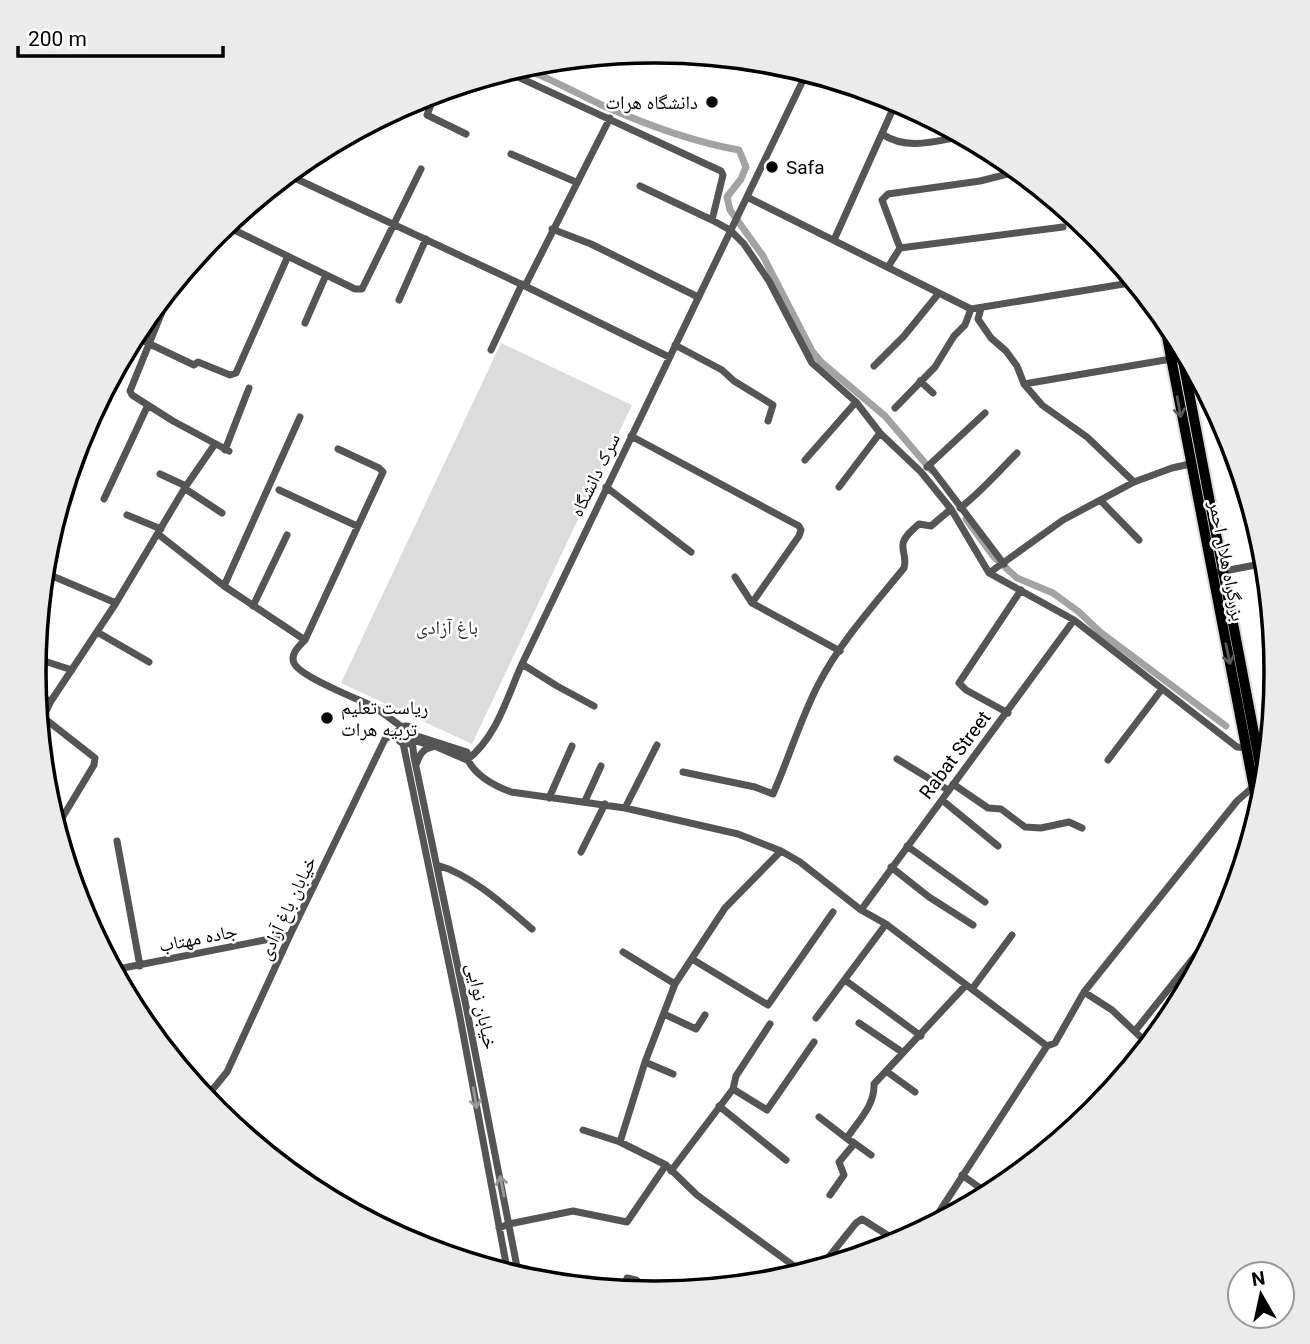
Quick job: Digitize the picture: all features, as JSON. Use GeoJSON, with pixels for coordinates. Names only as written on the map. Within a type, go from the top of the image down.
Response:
{"type":"FeatureCollection","features":[{"type":"Feature","properties":{"kind":"highway","name":"بزرگراه هلال احمر"},"geometry":{"type":"LineString","coordinates":[[1168,343],[1190,464],[1259,753]]}},
{"type":"Feature","properties":{"kind":"highway","name":"بزرگراه هلال احمر"},"geometry":{"type":"LineString","coordinates":[[1188,376],[1217,573],[1254,785]]}},
{"type":"Feature","properties":{"kind":"street"},"geometry":{"type":"LineString","coordinates":[[520,78],[721,171],[723,175],[712,220]]}},
{"type":"Feature","properties":{"kind":"street","name":"سرک دانشگاه"},"geometry":{"type":"LineString","coordinates":[[466,757],[481,749],[490,737],[522,664],[803,81]]}},
{"type":"Feature","properties":{"kind":"street"},"geometry":{"type":"LineString","coordinates":[[431,106],[427,115],[466,134]]}},
{"type":"Feature","properties":{"kind":"street"},"geometry":{"type":"LineString","coordinates":[[834,240],[892,111]]}},
{"type":"Feature","properties":{"kind":"street"},"geometry":{"type":"LineString","coordinates":[[491,350],[610,118]]}},
{"type":"Feature","properties":{"kind":"street"},"geometry":{"type":"LineString","coordinates":[[882,134],[891,141],[905,145],[950,138]]}},
{"type":"Feature","properties":{"kind":"street"},"geometry":{"type":"LineString","coordinates":[[511,154],[576,182]]}},
{"type":"Feature","properties":{"kind":"street"},"geometry":{"type":"LineString","coordinates":[[235,230],[355,289],[362,289],[421,169]]}},
{"type":"Feature","properties":{"kind":"street"},"geometry":{"type":"LineString","coordinates":[[900,248],[882,201],[888,194],[980,181],[1007,174]]}},
{"type":"Feature","properties":{"kind":"street"},"geometry":{"type":"LineString","coordinates":[[297,179],[669,357]]}},
{"type":"Feature","properties":{"kind":"street"},"geometry":{"type":"LineString","coordinates":[[640,186],[732,227],[761,268],[812,363],[856,402],[880,433],[921,472],[1004,564]]}},
{"type":"Feature","properties":{"kind":"street"},"geometry":{"type":"LineString","coordinates":[[747,197],[971,309],[1125,284]]}},
{"type":"Feature","properties":{"kind":"street"},"geometry":{"type":"LineString","coordinates":[[900,248],[1063,227]]}},
{"type":"Feature","properties":{"kind":"street"},"geometry":{"type":"LineString","coordinates":[[552,229],[590,244],[698,297]]}},
{"type":"Feature","properties":{"kind":"street"},"geometry":{"type":"LineString","coordinates":[[400,300],[426,239]]}},
{"type":"Feature","properties":{"kind":"street"},"geometry":{"type":"LineString","coordinates":[[888,267],[900,248]]}},
{"type":"Feature","properties":{"kind":"street"},"geometry":{"type":"LineString","coordinates":[[144,340],[194,365],[198,362],[230,375],[236,373],[288,256]]}},
{"type":"Feature","properties":{"kind":"street"},"geometry":{"type":"LineString","coordinates":[[305,323],[326,275]]}},
{"type":"Feature","properties":{"kind":"street"},"geometry":{"type":"LineString","coordinates":[[874,366],[904,336],[939,293]]}},
{"type":"Feature","properties":{"kind":"street"},"geometry":{"type":"LineString","coordinates":[[981,308],[978,319],[991,338],[1006,351],[1017,366],[1024,384],[1042,405],[1087,436],[1135,482]]}},
{"type":"Feature","properties":{"kind":"street"},"geometry":{"type":"LineString","coordinates":[[895,408],[935,366],[954,336],[965,325],[971,309]]}},
{"type":"Feature","properties":{"kind":"street"},"geometry":{"type":"LineString","coordinates":[[159,318],[130,391],[148,405],[227,451],[249,388]]}},
{"type":"Feature","properties":{"kind":"street"},"geometry":{"type":"LineString","coordinates":[[675,345],[722,370],[734,381],[773,405],[768,421]]}},
{"type":"Feature","properties":{"kind":"street"},"geometry":{"type":"LineString","coordinates":[[1024,384],[1171,359]]}},
{"type":"Feature","properties":{"kind":"street"},"geometry":{"type":"LineString","coordinates":[[920,381],[933,393]]}},
{"type":"Feature","properties":{"kind":"street"},"geometry":{"type":"LineString","coordinates":[[805,460],[856,402]]}},
{"type":"Feature","properties":{"kind":"street"},"geometry":{"type":"LineString","coordinates":[[104,499],[148,405]]}},
{"type":"Feature","properties":{"kind":"street"},"geometry":{"type":"LineString","coordinates":[[921,472],[985,413]]}},
{"type":"Feature","properties":{"kind":"street"},"geometry":{"type":"LineString","coordinates":[[224,586],[300,417]]}},
{"type":"Feature","properties":{"kind":"street"},"geometry":{"type":"LineString","coordinates":[[839,488],[880,433]]}},
{"type":"Feature","properties":{"kind":"street"},"geometry":{"type":"LineString","coordinates":[[631,436],[799,526],[799,537],[752,603]]}},
{"type":"Feature","properties":{"kind":"street"},"geometry":{"type":"LineString","coordinates":[[47,711],[116,603],[185,487],[215,444]]}},
{"type":"Feature","properties":{"kind":"street"},"geometry":{"type":"LineString","coordinates":[[338,449],[383,472],[305,640],[297,647],[293,657],[296,667],[373,707],[400,729],[409,727],[413,738],[466,757]]}},
{"type":"Feature","properties":{"kind":"street"},"geometry":{"type":"LineString","coordinates":[[683,772],[755,787],[773,794],[803,715],[819,683],[840,651],[904,568],[907,559],[903,545],[905,539],[919,524],[931,526],[984,489],[1017,453]]}},
{"type":"Feature","properties":{"kind":"street"},"geometry":{"type":"LineString","coordinates":[[989,573],[1063,520],[1135,482],[1190,464]]}},
{"type":"Feature","properties":{"kind":"street"},"geometry":{"type":"LineString","coordinates":[[929,465],[989,573],[1074,620],[1237,747],[1247,748]]}},
{"type":"Feature","properties":{"kind":"street"},"geometry":{"type":"LineString","coordinates":[[160,474],[185,487],[222,513]]}},
{"type":"Feature","properties":{"kind":"street"},"geometry":{"type":"LineString","coordinates":[[606,488],[691,552]]}},
{"type":"Feature","properties":{"kind":"street"},"geometry":{"type":"LineString","coordinates":[[279,490],[357,526]]}},
{"type":"Feature","properties":{"kind":"street"},"geometry":{"type":"LineString","coordinates":[[1101,501],[1139,540]]}},
{"type":"Feature","properties":{"kind":"street"},"geometry":{"type":"LineString","coordinates":[[127,515],[159,532],[224,586],[305,640]]}},
{"type":"Feature","properties":{"kind":"street"},"geometry":{"type":"LineString","coordinates":[[253,606],[287,536]]}},
{"type":"Feature","properties":{"kind":"street"},"geometry":{"type":"LineString","coordinates":[[1217,573],[1255,566]]}},
{"type":"Feature","properties":{"kind":"street"},"geometry":{"type":"LineString","coordinates":[[53,576],[116,603]]}},
{"type":"Feature","properties":{"kind":"street"},"geometry":{"type":"LineString","coordinates":[[735,577],[752,603],[840,651]]}},
{"type":"Feature","properties":{"kind":"street"},"geometry":{"type":"LineString","coordinates":[[1007,713],[958,683],[1021,590]]}},
{"type":"Feature","properties":{"kind":"street","name":"Rabat Street"},"geometry":{"type":"LineString","coordinates":[[861,909],[1074,620]]}},
{"type":"Feature","properties":{"kind":"street"},"geometry":{"type":"LineString","coordinates":[[97,632],[149,662]]}},
{"type":"Feature","properties":{"kind":"street"},"geometry":{"type":"LineString","coordinates":[[46,662],[72,670]]}},
{"type":"Feature","properties":{"kind":"street"},"geometry":{"type":"LineString","coordinates":[[522,664],[557,687],[594,706]]}},
{"type":"Feature","properties":{"kind":"street"},"geometry":{"type":"LineString","coordinates":[[1108,760],[1162,689]]}},
{"type":"Feature","properties":{"kind":"street"},"geometry":{"type":"LineString","coordinates":[[47,700],[51,701]]}},
{"type":"Feature","properties":{"kind":"street"},"geometry":{"type":"LineString","coordinates":[[48,721],[95,758],[94,765],[63,817]]}},
{"type":"Feature","properties":{"kind":"street","name":"خیابان نوایی"},"geometry":{"type":"LineString","coordinates":[[400,729],[398,738],[403,743],[457,999],[506,1263]]}},
{"type":"Feature","properties":{"kind":"street","name":"خیابان باغ آزادی"},"geometry":{"type":"LineString","coordinates":[[212,1090],[227,1072],[290,935],[386,739],[400,729]]}},
{"type":"Feature","properties":{"kind":"street"},"geometry":{"type":"LineString","coordinates":[[403,743],[413,738],[466,757],[471,768],[498,788],[625,808],[738,834],[781,851],[886,924],[1047,1046]]}},
{"type":"Feature","properties":{"kind":"street","name":"خیابان نوایی"},"geometry":{"type":"LineString","coordinates":[[413,738],[415,766],[517,1266]]}},
{"type":"Feature","properties":{"kind":"street"},"geometry":{"type":"LineString","coordinates":[[625,808],[657,745]]}},
{"type":"Feature","properties":{"kind":"street"},"geometry":{"type":"LineString","coordinates":[[549,798],[572,746]]}},
{"type":"Feature","properties":{"kind":"street"},"geometry":{"type":"LineString","coordinates":[[415,766],[424,750],[437,747]]}},
{"type":"Feature","properties":{"kind":"street"},"geometry":{"type":"LineString","coordinates":[[897,759],[988,808],[1001,810],[1025,827],[1041,828],[1069,822],[1082,828]]}},
{"type":"Feature","properties":{"kind":"street"},"geometry":{"type":"LineString","coordinates":[[586,801],[601,765]]}},
{"type":"Feature","properties":{"kind":"street"},"geometry":{"type":"LineString","coordinates":[[939,1211],[1047,1046],[1055,1043],[1084,992],[1237,801],[1254,786]]}},
{"type":"Feature","properties":{"kind":"street"},"geometry":{"type":"LineString","coordinates":[[942,800],[998,846]]}},
{"type":"Feature","properties":{"kind":"street"},"geometry":{"type":"LineString","coordinates":[[581,852],[605,804]]}},
{"type":"Feature","properties":{"kind":"street"},"geometry":{"type":"LineString","coordinates":[[117,842],[140,966]]}},
{"type":"Feature","properties":{"kind":"street"},"geometry":{"type":"LineString","coordinates":[[907,846],[985,902]]}},
{"type":"Feature","properties":{"kind":"street"},"geometry":{"type":"LineString","coordinates":[[620,1142],[645,1062],[675,984],[725,908],[781,851]]}},
{"type":"Feature","properties":{"kind":"street"},"geometry":{"type":"LineString","coordinates":[[437,865],[461,876],[532,929]]}},
{"type":"Feature","properties":{"kind":"street"},"geometry":{"type":"LineString","coordinates":[[891,867],[929,897],[973,925]]}},
{"type":"Feature","properties":{"kind":"street"},"geometry":{"type":"LineString","coordinates":[[692,959],[768,1005],[833,912]]}},
{"type":"Feature","properties":{"kind":"street"},"geometry":{"type":"LineString","coordinates":[[816,1018],[886,924]]}},
{"type":"Feature","properties":{"kind":"street","name":"جاده مهتاب"},"geometry":{"type":"LineString","coordinates":[[122,969],[290,935]]}},
{"type":"Feature","properties":{"kind":"street"},"geometry":{"type":"LineString","coordinates":[[850,1140],[870,1105],[874,1084],[902,1052],[969,987],[1012,935]]}},
{"type":"Feature","properties":{"kind":"street"},"geometry":{"type":"LineString","coordinates":[[623,952],[675,984]]}},
{"type":"Feature","properties":{"kind":"street"},"geometry":{"type":"LineString","coordinates":[[1135,1031],[1195,955]]}},
{"type":"Feature","properties":{"kind":"street"},"geometry":{"type":"LineString","coordinates":[[845,980],[920,1036]]}},
{"type":"Feature","properties":{"kind":"street"},"geometry":{"type":"LineString","coordinates":[[1084,992],[1112,1010],[1142,1038]]}},
{"type":"Feature","properties":{"kind":"street"},"geometry":{"type":"LineString","coordinates":[[664,1014],[696,1029],[705,1015]]}},
{"type":"Feature","properties":{"kind":"street"},"geometry":{"type":"LineString","coordinates":[[859,1023],[902,1052]]}},
{"type":"Feature","properties":{"kind":"street"},"geometry":{"type":"LineString","coordinates":[[499,1228],[573,1211],[627,1222],[733,1089],[736,1076],[770,1024]]}},
{"type":"Feature","properties":{"kind":"street"},"geometry":{"type":"LineString","coordinates":[[733,1089],[767,1110],[814,1042]]}},
{"type":"Feature","properties":{"kind":"street"},"geometry":{"type":"LineString","coordinates":[[645,1062],[673,1074]]}},
{"type":"Feature","properties":{"kind":"street"},"geometry":{"type":"LineString","coordinates":[[886,1071],[915,1092]]}},
{"type":"Feature","properties":{"kind":"street"},"geometry":{"type":"LineString","coordinates":[[719,1106],[786,1160]]}},
{"type":"Feature","properties":{"kind":"street"},"geometry":{"type":"LineString","coordinates":[[819,1117],[871,1155]]}},
{"type":"Feature","properties":{"kind":"street"},"geometry":{"type":"LineString","coordinates":[[583,1130],[620,1142],[668,1168],[697,1195],[793,1266]]}},
{"type":"Feature","properties":{"kind":"street"},"geometry":{"type":"LineString","coordinates":[[830,1195],[844,1175],[839,1162],[853,1147],[850,1140]]}},
{"type":"Feature","properties":{"kind":"street"},"geometry":{"type":"LineString","coordinates":[[962,1175],[980,1188]]}},
{"type":"Feature","properties":{"kind":"street"},"geometry":{"type":"LineString","coordinates":[[830,1256],[862,1219],[888,1235]]}},
{"type":"Feature","properties":{"kind":"street"},"geometry":{"type":"LineString","coordinates":[[627,1278],[637,1281]]}},
{"type":"Feature","properties":{"kind":"green space","name":"باغ آزادی"},"geometry":{"type":"Polygon","coordinates":[[[501,343],[632,405],[472,744],[341,683],[501,343]]]}},
{"type":"Feature","properties":{"kind":"waterway"},"geometry":{"type":"LineString","coordinates":[[536,74],[653,126],[687,138],[739,150],[746,167],[741,179],[727,197],[730,210],[763,256],[812,351],[821,362],[885,416],[931,470]]}},
{"type":"Feature","properties":{"kind":"waterway"},"geometry":{"type":"LineString","coordinates":[[966,519],[994,557],[1017,578],[1053,593],[1100,632],[1226,726]]}},
{"type":"Feature","properties":{"kind":"place","name":"دانشگاه هرات"},"geometry":{"type":"Point","coordinates":[712,102]}},
{"type":"Feature","properties":{"kind":"place","name":"Safa"},"geometry":{"type":"Point","coordinates":[772,167]}},
{"type":"Feature","properties":{"kind":"place","name":"ریاست تعلیم تربیه هرات"},"geometry":{"type":"Point","coordinates":[327,718]}}]}
